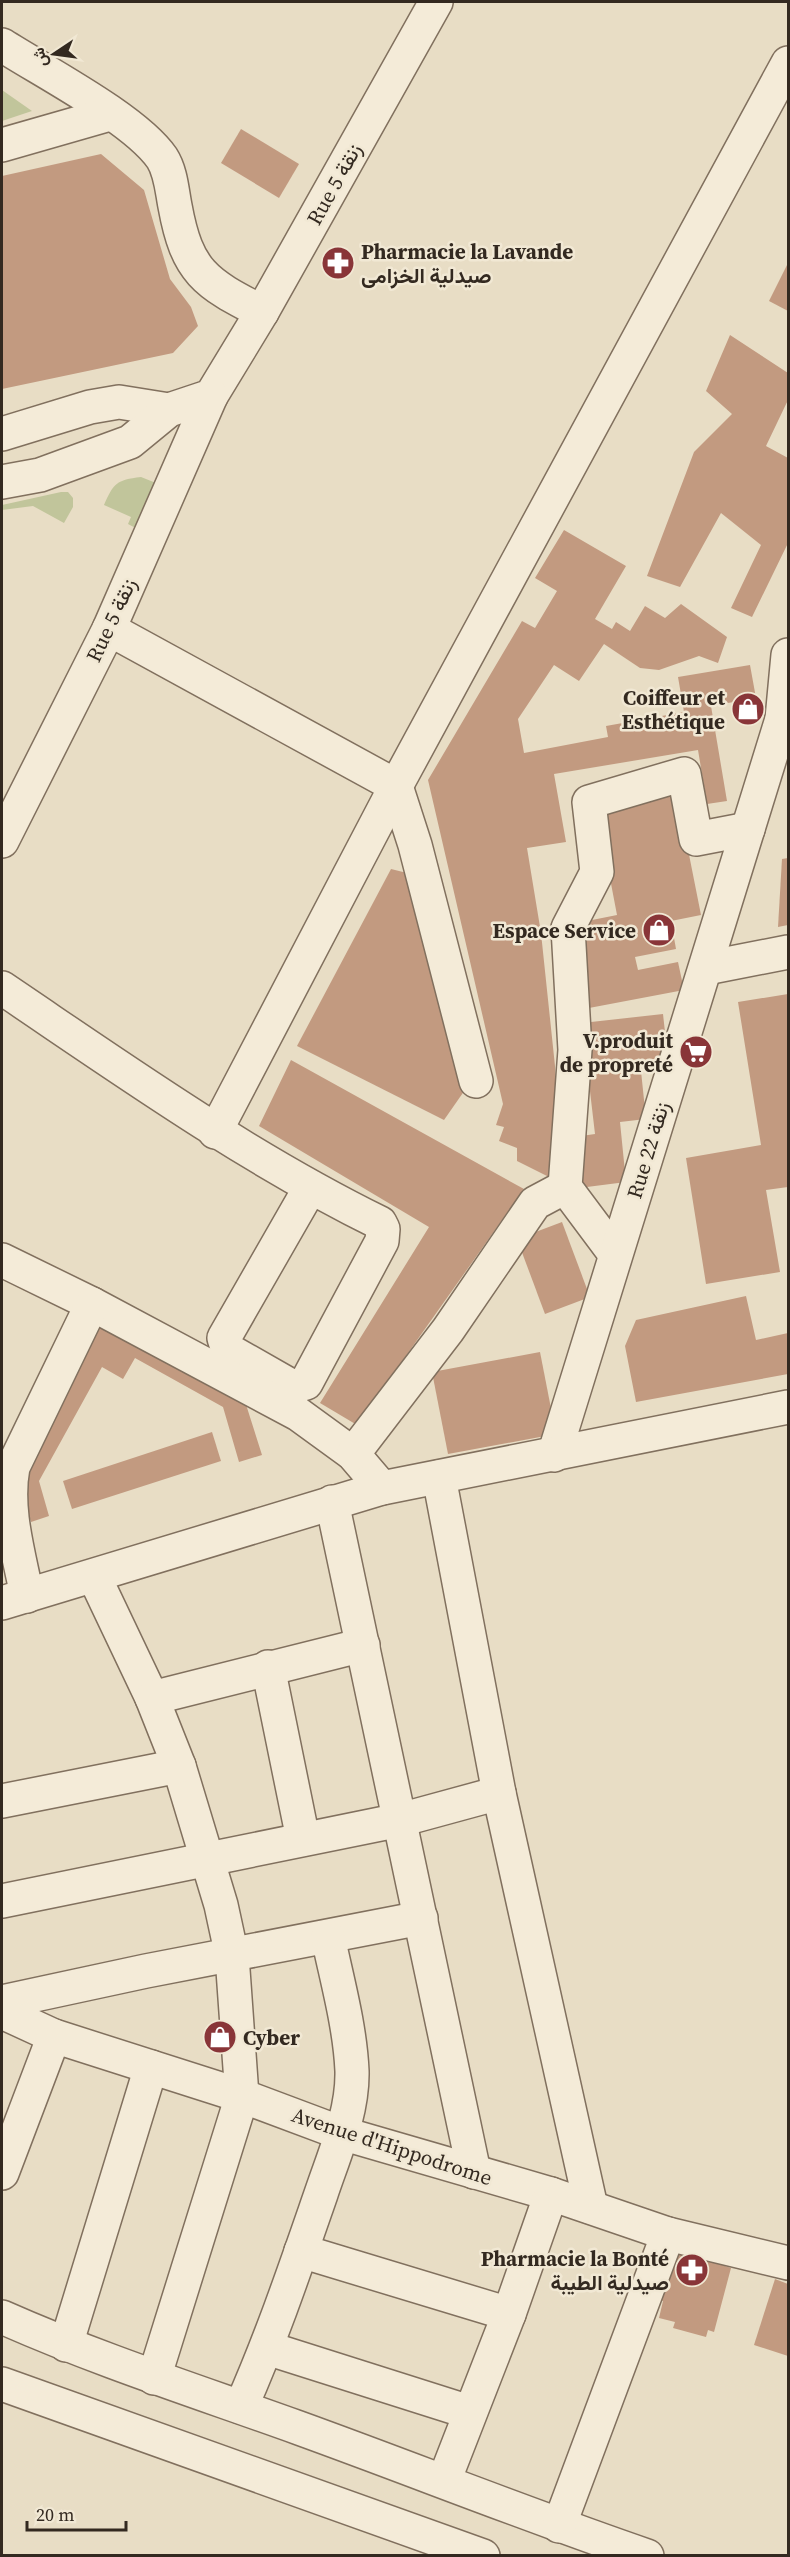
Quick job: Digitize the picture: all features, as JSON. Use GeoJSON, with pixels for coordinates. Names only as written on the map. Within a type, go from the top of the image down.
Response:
{"type":"FeatureCollection","features":[{"type":"Feature","properties":{"kind":"street","name":"Rue 5 زنقة"},"geometry":{"type":"LineString","coordinates":[[2,841],[109,630],[211,396],[262,312],[436,2]]}},
{"type":"Feature","properties":{"kind":"street"},"geometry":{"type":"LineString","coordinates":[[2,45],[150,142],[163,160],[170,180],[183,244],[194,267],[219,290],[262,312]]}},
{"type":"Feature","properties":{"kind":"street"},"geometry":{"type":"LineString","coordinates":[[215,1132],[396,786],[789,63]]}},
{"type":"Feature","properties":{"kind":"street"},"geometry":{"type":"LineString","coordinates":[[2,145],[110,114]]}},
{"type":"Feature","properties":{"kind":"street"},"geometry":{"type":"LineString","coordinates":[[2,482],[40,475],[130,442],[169,410],[211,396]]}},
{"type":"Feature","properties":{"kind":"street"},"geometry":{"type":"LineString","coordinates":[[2,434],[90,408],[119,402],[169,410]]}},
{"type":"Feature","properties":{"kind":"street"},"geometry":{"type":"LineString","coordinates":[[109,630],[396,786],[415,845],[476,1081]]}},
{"type":"Feature","properties":{"kind":"street","name":"Rue 22 زنقة"},"geometry":{"type":"LineString","coordinates":[[567,1452],[615,1254],[713,967],[748,829],[785,715],[789,655]]}},
{"type":"Feature","properties":{"kind":"street"},"geometry":{"type":"LineString","coordinates":[[615,1254],[565,1187],[575,1050],[568,928],[597,872],[589,802],[684,774],[696,839],[748,829]]}},
{"type":"Feature","properties":{"kind":"street"},"geometry":{"type":"LineString","coordinates":[[567,1452],[591,1399],[656,1181],[703,1039],[713,967],[789,952]]}},
{"type":"Feature","properties":{"kind":"street"},"geometry":{"type":"LineString","coordinates":[[2,988],[215,1132],[310,1188],[380,1223],[384,1234],[306,1383],[292,1387],[228,1350],[224,1338],[310,1188]]}},
{"type":"Feature","properties":{"kind":"street"},"geometry":{"type":"LineString","coordinates":[[353,1454],[448,1330],[535,1203],[565,1187]]}},
{"type":"Feature","properties":{"kind":"street"},"geometry":{"type":"LineString","coordinates":[[4,1268],[92,1304],[298,1414],[353,1454],[382,1488]]}},
{"type":"Feature","properties":{"kind":"street"},"geometry":{"type":"LineString","coordinates":[[92,1304],[20,1449],[6,1498],[14,1600],[382,1488],[789,1407]]}},
{"type":"Feature","properties":{"kind":"street"},"geometry":{"type":"LineString","coordinates":[[439,1477],[499,1793],[591,2207]]}},
{"type":"Feature","properties":{"kind":"street"},"geometry":{"type":"LineString","coordinates":[[332,1502],[474,2172]]}},
{"type":"Feature","properties":{"kind":"street"},"geometry":{"type":"LineString","coordinates":[[94,1576],[152,1698],[179,1766],[207,1858],[232,1956],[242,2096],[154,2378]]}},
{"type":"Feature","properties":{"kind":"street"},"geometry":{"type":"LineString","coordinates":[[152,1698],[268,1667],[363,1645]]}},
{"type":"Feature","properties":{"kind":"street"},"geometry":{"type":"LineString","coordinates":[[268,1667],[303,1839]]}},
{"type":"Feature","properties":{"kind":"street"},"geometry":{"type":"LineString","coordinates":[[2,1801],[179,1766]]}},
{"type":"Feature","properties":{"kind":"street"},"geometry":{"type":"LineString","coordinates":[[2,1901],[400,1820],[499,1793]]}},
{"type":"Feature","properties":{"kind":"street"},"geometry":{"type":"LineString","coordinates":[[2,2002],[146,1971],[421,1918]]}},
{"type":"Feature","properties":{"kind":"street"},"geometry":{"type":"LineString","coordinates":[[241,2407],[267,2348],[341,2133],[352,2073],[346,2026],[328,1937]]}},
{"type":"Feature","properties":{"kind":"street","name":"Avenue d'Hippodrome"},"geometry":{"type":"LineString","coordinates":[[2,2012],[54,2036],[242,2096],[341,2133],[550,2194],[668,2234],[789,2263]]}},
{"type":"Feature","properties":{"kind":"street"},"geometry":{"type":"LineString","coordinates":[[2,2172],[54,2036]]}},
{"type":"Feature","properties":{"kind":"street"},"geometry":{"type":"LineString","coordinates":[[66,2345],[151,2067]]}},
{"type":"Feature","properties":{"kind":"street"},"geometry":{"type":"LineString","coordinates":[[444,2481],[509,2314],[550,2194]]}},
{"type":"Feature","properties":{"kind":"street"},"geometry":{"type":"LineString","coordinates":[[560,2526],[668,2234]]}},
{"type":"Feature","properties":{"kind":"street"},"geometry":{"type":"LineString","coordinates":[[301,2251],[509,2314]]}},
{"type":"Feature","properties":{"kind":"street"},"geometry":{"type":"LineString","coordinates":[[2,2317],[66,2345],[154,2378],[241,2407],[560,2526],[647,2556]]}},
{"type":"Feature","properties":{"kind":"street"},"geometry":{"type":"LineString","coordinates":[[267,2348],[469,2412]]}},
{"type":"Feature","properties":{"kind":"street"},"geometry":{"type":"LineString","coordinates":[[2,2384],[483,2556]]}},
{"type":"Feature","properties":{"kind":"green space"},"geometry":{"type":"Polygon","coordinates":[[[2,90],[32,111],[2,121],[2,90]]]}},
{"type":"Feature","properties":{"kind":"green space"},"geometry":{"type":"Polygon","coordinates":[[[141,477],[156,483],[147,534],[128,524],[131,517],[104,505],[117,484],[141,477]]]}},
{"type":"Feature","properties":{"kind":"green space"},"geometry":{"type":"Polygon","coordinates":[[[68,492],[73,498],[73,507],[64,523],[33,506],[2,510],[2,505],[68,492]]]}},
{"type":"Feature","properties":{"kind":"building"},"geometry":{"type":"Polygon","coordinates":[[[241,129],[299,164],[279,198],[221,163],[241,129]]]}},
{"type":"Feature","properties":{"kind":"building"},"geometry":{"type":"Polygon","coordinates":[[[101,154],[144,190],[170,279],[191,307],[198,326],[173,353],[2,389],[2,176],[101,154]]]}},
{"type":"Feature","properties":{"kind":"building"},"geometry":{"type":"Polygon","coordinates":[[[788,263],[788,311],[769,301],[788,263]]]}},
{"type":"Feature","properties":{"kind":"building"},"geometry":{"type":"Polygon","coordinates":[[[730,335],[788,373],[788,400],[766,446],[788,458],[788,543],[752,617],[731,608],[761,545],[721,513],[680,587],[647,576],[694,452],[732,414],[706,391],[730,335]]]}},
{"type":"Feature","properties":{"kind":"building"},"geometry":{"type":"Polygon","coordinates":[[[564,530],[626,566],[595,619],[612,629],[616,622],[630,631],[645,606],[665,618],[681,604],[727,637],[718,663],[699,656],[659,670],[640,668],[604,644],[579,681],[554,665],[518,719],[524,753],[608,737],[606,726],[684,712],[678,677],[750,665],[756,698],[711,706],[727,801],[707,804],[698,750],[554,774],[566,842],[527,848],[541,933],[555,1066],[560,1160],[551,1178],[517,1161],[517,1148],[499,1141],[504,1127],[496,1125],[503,1104],[428,780],[522,621],[535,628],[557,591],[535,578],[564,530]]]}},
{"type":"Feature","properties":{"kind":"building"},"geometry":{"type":"Polygon","coordinates":[[[676,789],[701,915],[671,921],[676,949],[635,957],[638,970],[678,962],[684,990],[589,1008],[572,924],[617,915],[596,805],[676,789]]]}},
{"type":"Feature","properties":{"kind":"building"},"geometry":{"type":"Polygon","coordinates":[[[788,858],[788,925],[778,927],[782,859],[788,858]]]}},
{"type":"Feature","properties":{"kind":"building"},"geometry":{"type":"Polygon","coordinates":[[[391,869],[415,875],[467,1087],[444,1120],[297,1046],[391,869]]]}},
{"type":"Feature","properties":{"kind":"building"},"geometry":{"type":"Polygon","coordinates":[[[788,994],[788,1187],[766,1190],[780,1272],[706,1284],[686,1158],[761,1145],[738,1002],[788,994]]]}},
{"type":"Feature","properties":{"kind":"building"},"geometry":{"type":"Polygon","coordinates":[[[663,1014],[669,1068],[641,1071],[646,1119],[620,1122],[626,1182],[579,1188],[574,1137],[595,1134],[582,1023],[663,1014]]]}},
{"type":"Feature","properties":{"kind":"building"},"geometry":{"type":"Polygon","coordinates":[[[291,1060],[524,1189],[357,1425],[320,1403],[429,1227],[259,1126],[291,1060]]]}},
{"type":"Feature","properties":{"kind":"building"},"geometry":{"type":"Polygon","coordinates":[[[562,1222],[590,1297],[545,1314],[517,1239],[562,1222]]]}},
{"type":"Feature","properties":{"kind":"building"},"geometry":{"type":"Polygon","coordinates":[[[746,1296],[756,1340],[788,1333],[788,1374],[636,1402],[625,1346],[636,1320],[746,1296]]]}},
{"type":"Feature","properties":{"kind":"building"},"geometry":{"type":"Polygon","coordinates":[[[97,1322],[243,1395],[262,1455],[239,1462],[223,1407],[135,1358],[123,1379],[102,1367],[39,1481],[49,1516],[31,1522],[18,1482],[97,1322]]]}},
{"type":"Feature","properties":{"kind":"building"},"geometry":{"type":"Polygon","coordinates":[[[540,1352],[556,1434],[448,1454],[432,1372],[540,1352]]]}},
{"type":"Feature","properties":{"kind":"building"},"geometry":{"type":"Polygon","coordinates":[[[212,1432],[221,1461],[72,1509],[63,1481],[212,1432]]]}},
{"type":"Feature","properties":{"kind":"building"},"geometry":{"type":"Polygon","coordinates":[[[673,2250],[727,2257],[725,2266],[731,2268],[714,2332],[708,2330],[706,2337],[673,2328],[675,2322],[659,2318],[663,2301],[654,2298],[673,2250]]]}},
{"type":"Feature","properties":{"kind":"building"},"geometry":{"type":"Polygon","coordinates":[[[775,2279],[788,2284],[788,2356],[754,2345],[775,2279]]]}},
{"type":"Feature","properties":{"kind":"place","name":"Pharmacie la Lavande صيدلية الخزامى"},"geometry":{"type":"Point","coordinates":[338,263]}},
{"type":"Feature","properties":{"kind":"place","name":"Coiffeur et Esthétique"},"geometry":{"type":"Point","coordinates":[748,709]}},
{"type":"Feature","properties":{"kind":"place","name":"Espace Service"},"geometry":{"type":"Point","coordinates":[659,930]}},
{"type":"Feature","properties":{"kind":"place","name":"V.produit de propreté"},"geometry":{"type":"Point","coordinates":[696,1052]}},
{"type":"Feature","properties":{"kind":"place","name":"Cyber"},"geometry":{"type":"Point","coordinates":[220,2037]}},
{"type":"Feature","properties":{"kind":"place","name":"Pharmacie la Bonté صيدلية الطيبة"},"geometry":{"type":"Point","coordinates":[692,2270]}}]}
